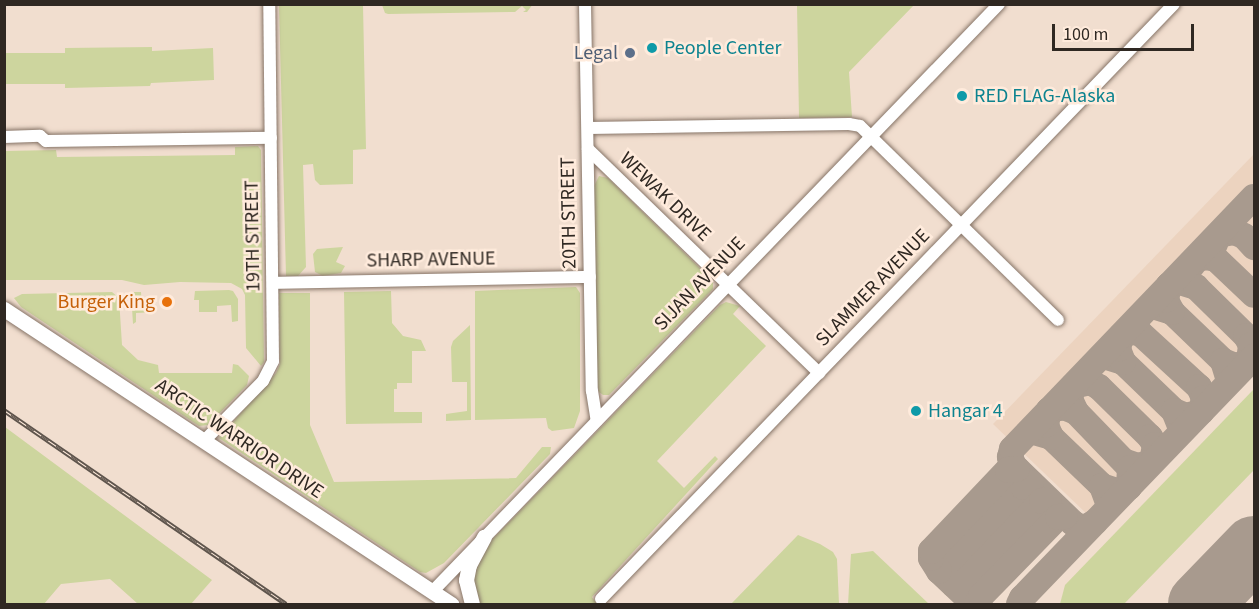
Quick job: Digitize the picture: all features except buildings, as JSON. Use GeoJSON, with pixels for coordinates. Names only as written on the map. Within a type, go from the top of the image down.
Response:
{"type":"FeatureCollection","features":[{"type":"Feature","properties":{"kind":"main road","name":"ARCTIC WARRIOR DRIVE"},"geometry":{"type":"LineString","coordinates":[[4,309],[451,604]]}},
{"type":"Feature","properties":{"kind":"main road"},"geometry":{"type":"LineString","coordinates":[[472,604],[469,598],[468,573],[484,537]]}},
{"type":"Feature","properties":{"kind":"street","name":"19TH STREET"},"geometry":{"type":"LineString","coordinates":[[204,441],[263,381],[272,367],[269,4]]}},
{"type":"Feature","properties":{"kind":"street","name":"20TH STREET"},"geometry":{"type":"LineString","coordinates":[[585,4],[592,391],[597,421]]}},
{"type":"Feature","properties":{"kind":"street","name":"SIJAN AVENUE"},"geometry":{"type":"LineString","coordinates":[[432,592],[727,283],[999,4]]}},
{"type":"Feature","properties":{"kind":"street","name":"SLAMMER AVENUE"},"geometry":{"type":"LineString","coordinates":[[601,599],[1174,4]]}},
{"type":"Feature","properties":{"kind":"street"},"geometry":{"type":"LineString","coordinates":[[588,128],[849,124],[860,126],[1058,320]]}},
{"type":"Feature","properties":{"kind":"street"},"geometry":{"type":"LineString","coordinates":[[4,137],[40,136],[46,141],[271,138]]}},
{"type":"Feature","properties":{"kind":"street","name":"WEWAK DRIVE"},"geometry":{"type":"LineString","coordinates":[[588,149],[819,373]]}},
{"type":"Feature","properties":{"kind":"street","name":"SHARP AVENUE"},"geometry":{"type":"LineString","coordinates":[[273,283],[590,277]]}},
{"type":"Feature","properties":{"kind":"shaded area"},"geometry":{"type":"Polygon","coordinates":[[[1254,154],[1254,347],[1090,517],[993,424],[1254,154]]]}},
{"type":"Feature","properties":{"kind":"green space"},"geometry":{"type":"Polygon","coordinates":[[[533,4],[527,12],[523,12],[526,10],[522,6],[515,12],[388,14],[385,13],[382,5],[533,4]]]}},
{"type":"Feature","properties":{"kind":"green space"},"geometry":{"type":"Polygon","coordinates":[[[279,5],[363,5],[366,149],[353,150],[353,184],[320,185],[315,180],[313,164],[303,165],[306,267],[298,276],[286,276],[279,5]]]}},
{"type":"Feature","properties":{"kind":"green space"},"geometry":{"type":"Polygon","coordinates":[[[797,5],[914,5],[849,72],[852,117],[799,118],[797,5]]]}},
{"type":"Feature","properties":{"kind":"green space"},"geometry":{"type":"Polygon","coordinates":[[[152,47],[152,51],[213,48],[214,80],[151,83],[150,86],[65,88],[65,84],[5,84],[5,53],[65,53],[65,48],[152,47]]]}},
{"type":"Feature","properties":{"kind":"green space"},"geometry":{"type":"Polygon","coordinates":[[[258,146],[261,150],[264,362],[261,366],[246,348],[245,295],[242,289],[231,283],[180,282],[144,285],[122,280],[5,280],[5,151],[56,150],[57,157],[235,155],[235,147],[258,146]]]}},
{"type":"Feature","properties":{"kind":"green space"},"geometry":{"type":"Polygon","coordinates":[[[599,176],[608,178],[713,281],[713,289],[609,395],[599,392],[597,383],[594,186],[599,176]]]}},
{"type":"Feature","properties":{"kind":"green space"},"geometry":{"type":"Polygon","coordinates":[[[343,247],[336,262],[345,266],[341,273],[323,276],[315,272],[313,254],[317,249],[343,247]]]}},
{"type":"Feature","properties":{"kind":"green space"},"geometry":{"type":"Polygon","coordinates":[[[576,287],[580,293],[580,411],[574,428],[552,431],[548,428],[546,418],[475,420],[475,291],[576,287]]]}},
{"type":"Feature","properties":{"kind":"green space"},"geometry":{"type":"Polygon","coordinates":[[[195,291],[233,291],[238,299],[238,321],[232,322],[231,305],[217,306],[217,312],[199,312],[199,300],[194,300],[195,291]]]}},
{"type":"Feature","properties":{"kind":"green space"},"geometry":{"type":"Polygon","coordinates":[[[391,291],[392,323],[403,336],[421,340],[426,351],[412,351],[412,383],[397,383],[397,389],[394,389],[394,412],[422,412],[422,423],[346,424],[344,292],[391,291]]]}},
{"type":"Feature","properties":{"kind":"green space"},"geometry":{"type":"Polygon","coordinates":[[[112,292],[119,298],[122,345],[138,360],[158,365],[159,373],[232,373],[233,364],[238,365],[249,376],[247,385],[208,425],[199,426],[21,307],[14,298],[22,294],[112,292]]]}},
{"type":"Feature","properties":{"kind":"green space"},"geometry":{"type":"Polygon","coordinates":[[[131,292],[141,292],[142,308],[156,309],[156,312],[136,313],[136,322],[133,324],[131,292]]]}},
{"type":"Feature","properties":{"kind":"green space"},"geometry":{"type":"Polygon","coordinates":[[[279,293],[310,293],[310,425],[334,482],[516,478],[542,447],[551,447],[550,454],[444,563],[426,573],[420,572],[219,438],[276,373],[280,364],[279,293]]]}},
{"type":"Feature","properties":{"kind":"green space"},"geometry":{"type":"Polygon","coordinates":[[[726,302],[740,306],[733,314],[766,346],[657,461],[684,488],[715,456],[718,459],[592,597],[597,604],[479,604],[473,592],[471,577],[480,552],[720,305],[726,302]]]}},
{"type":"Feature","properties":{"kind":"green space"},"geometry":{"type":"Polygon","coordinates":[[[470,325],[471,420],[446,421],[446,414],[467,411],[467,382],[452,382],[451,347],[453,341],[470,325]]]}},
{"type":"Feature","properties":{"kind":"green space"},"geometry":{"type":"Polygon","coordinates":[[[1253,390],[1254,470],[1124,604],[1060,604],[1065,585],[1253,390]]]}},
{"type":"Feature","properties":{"kind":"green space"},"geometry":{"type":"Polygon","coordinates":[[[4,427],[212,580],[191,604],[138,604],[110,579],[61,584],[44,604],[5,604],[4,427]]]}},
{"type":"Feature","properties":{"kind":"green space"},"geometry":{"type":"Polygon","coordinates":[[[798,535],[833,552],[837,559],[839,604],[731,604],[798,535]]]}},
{"type":"Feature","properties":{"kind":"green space"},"geometry":{"type":"Polygon","coordinates":[[[873,551],[929,604],[848,604],[851,554],[873,551]]]}},
{"type":"Feature","properties":{"kind":"taxiway"},"geometry":{"type":"LineString","coordinates":[[1095,522],[1083,529],[1073,523],[1014,466],[1010,457],[1012,449],[1254,197]]}},
{"type":"Feature","properties":{"kind":"taxiway"},"geometry":{"type":"LineString","coordinates":[[1215,244],[1218,235],[1234,232],[1244,236],[1254,247]]}},
{"type":"Feature","properties":{"kind":"taxiway"},"geometry":{"type":"LineString","coordinates":[[1191,267],[1197,259],[1206,257],[1216,259],[1254,295]]}},
{"type":"Feature","properties":{"kind":"taxiway"},"geometry":{"type":"LineString","coordinates":[[1172,312],[1166,300],[1169,285],[1180,282],[1196,287],[1246,336],[1251,345],[1249,362],[1235,366],[1223,361]]}},
{"type":"Feature","properties":{"kind":"taxiway"},"geometry":{"type":"LineString","coordinates":[[1156,307],[1172,312],[1223,361],[1228,377]]}},
{"type":"Feature","properties":{"kind":"taxiway"},"geometry":{"type":"LineString","coordinates":[[1123,362],[1118,349],[1121,336],[1131,332],[1140,333],[1199,387],[1204,398],[1201,412],[1186,416],[1174,411]]}},
{"type":"Feature","properties":{"kind":"taxiway"},"geometry":{"type":"LineString","coordinates":[[1107,357],[1123,362],[1174,411],[1180,426]]}},
{"type":"Feature","properties":{"kind":"taxiway"},"geometry":{"type":"LineString","coordinates":[[1019,604],[1022,598],[1254,357]]}},
{"type":"Feature","properties":{"kind":"taxiway"},"geometry":{"type":"LineString","coordinates":[[1076,412],[1070,399],[1073,386],[1090,382],[1099,387],[1150,437],[1155,445],[1152,462],[1138,466],[1126,462]]}},
{"type":"Feature","properties":{"kind":"taxiway"},"geometry":{"type":"LineString","coordinates":[[1051,437],[1046,425],[1049,410],[1064,407],[1076,412],[1130,468],[1129,487],[1117,491],[1102,486]]}},
{"type":"Feature","properties":{"kind":"taxiway"},"geometry":{"type":"LineString","coordinates":[[1034,432],[1051,437],[1102,486],[1107,500]]}},
{"type":"Feature","properties":{"kind":"taxiway"},"geometry":{"type":"LineString","coordinates":[[974,604],[939,571],[931,558],[931,551],[1008,470],[1017,469]]}},
{"type":"Feature","properties":{"kind":"taxiway"},"geometry":{"type":"LineString","coordinates":[[954,585],[948,571],[950,564],[1023,487],[1031,483]]}},
{"type":"Feature","properties":{"kind":"taxiway"},"geometry":{"type":"LineString","coordinates":[[970,600],[965,588],[968,579],[1042,501],[1049,501]]}},
{"type":"Feature","properties":{"kind":"taxiway"},"geometry":{"type":"LineString","coordinates":[[977,604],[981,596],[1058,517],[1065,516]]}},
{"type":"Feature","properties":{"kind":"runway"},"geometry":{"type":"LineString","coordinates":[[1200,604],[1254,548]]}},
{"type":"Feature","properties":{"kind":"railway"},"geometry":{"type":"LineString","coordinates":[[4,410],[286,604]]}},
{"type":"Feature","properties":{"kind":"place","name":"People Center"},"geometry":{"type":"Point","coordinates":[652,48]}},
{"type":"Feature","properties":{"kind":"place","name":"Legal"},"geometry":{"type":"Point","coordinates":[630,53]}},
{"type":"Feature","properties":{"kind":"place","name":"RED FLAG-Alaska"},"geometry":{"type":"Point","coordinates":[962,96]}},
{"type":"Feature","properties":{"kind":"place","name":"Burger King"},"geometry":{"type":"Point","coordinates":[167,302]}},
{"type":"Feature","properties":{"kind":"place","name":"Hangar 4"},"geometry":{"type":"Point","coordinates":[916,411]}}]}
